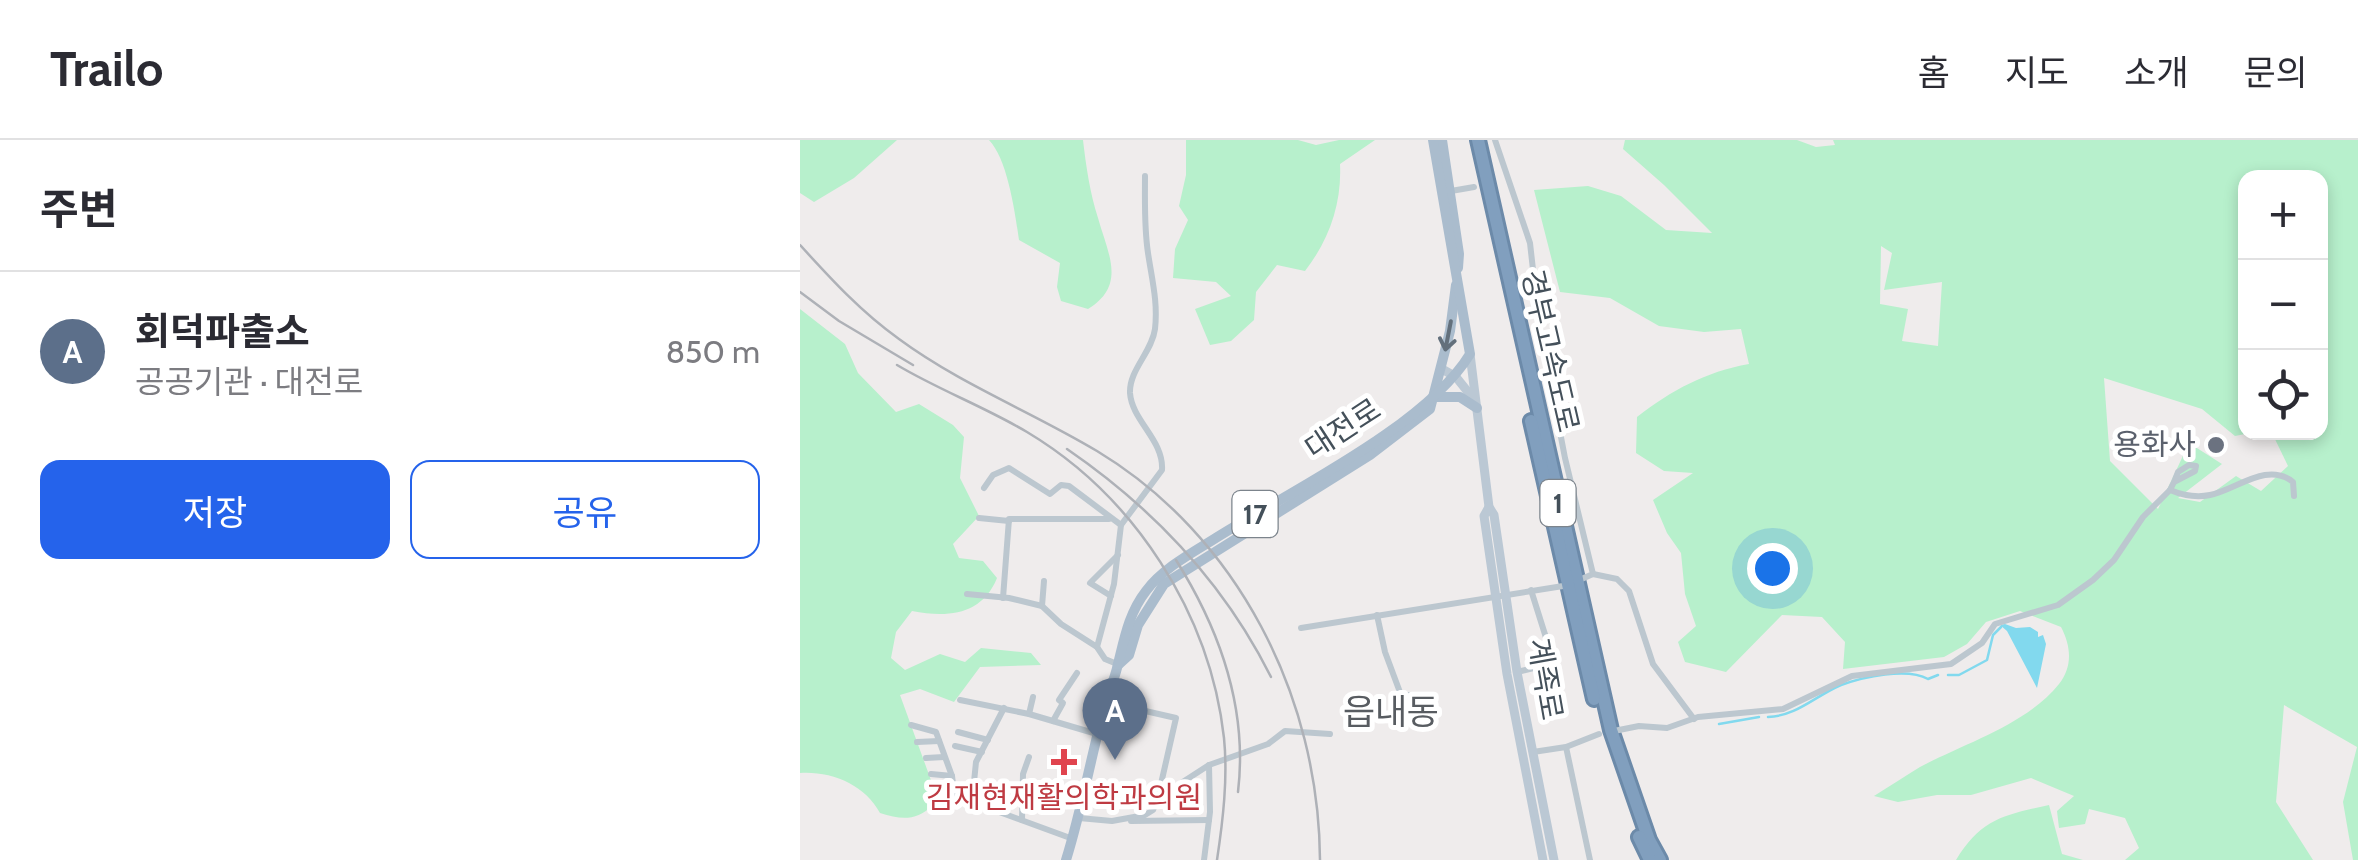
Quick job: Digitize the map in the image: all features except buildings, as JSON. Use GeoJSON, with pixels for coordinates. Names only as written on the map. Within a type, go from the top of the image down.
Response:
{"type":"FeatureCollection","features":[{"type":"Feature","properties":{"kind":"highway","name":"경부고속도로"},"geometry":{"type":"LineString","coordinates":[[1469,140],[1583,656],[1624,800],[1650,860]]}},
{"type":"Feature","properties":{"kind":"highway","name":"경부고속도로"},"geometry":{"type":"LineString","coordinates":[[1478,140],[1611,730],[1643,824],[1660,860]]}},
{"type":"Feature","properties":{"kind":"main road"},"geometry":{"type":"LineString","coordinates":[[1433,140],[1470,354]]}},
{"type":"Feature","properties":{"kind":"main road"},"geometry":{"type":"LineString","coordinates":[[1442,140],[1459,254],[1435,398],[1460,397],[1477,408]]}},
{"type":"Feature","properties":{"kind":"main road","name":"대전로"},"geometry":{"type":"LineString","coordinates":[[1066,860],[1118,664],[1129,656],[1138,625],[1164,584],[1421,418],[1470,354]]}},
{"type":"Feature","properties":{"kind":"main road","name":"계족로"},"geometry":{"type":"LineString","coordinates":[[1470,354],[1488,507],[1494,515],[1506,674],[1543,860]]}},
{"type":"Feature","properties":{"kind":"main road"},"geometry":{"type":"LineString","coordinates":[[1442,368],[1468,388],[1477,408]]}},
{"type":"Feature","properties":{"kind":"main road","name":"계족로"},"geometry":{"type":"LineString","coordinates":[[1500,594],[1554,860]]}},
{"type":"Feature","properties":{"kind":"street"},"geometry":{"type":"LineString","coordinates":[[1495,140],[1530,243],[1538,323],[1593,574]]}},
{"type":"Feature","properties":{"kind":"street"},"geometry":{"type":"LineString","coordinates":[[1097,647],[1111,596],[1121,526],[1158,478],[1163,462],[1134,406],[1130,390],[1152,343],[1156,314],[1157,298],[1146,236],[1145,176]]}},
{"type":"Feature","properties":{"kind":"street"},"geometry":{"type":"LineString","coordinates":[[1493,184],[1508,180]]}},
{"type":"Feature","properties":{"kind":"street"},"geometry":{"type":"LineString","coordinates":[[1451,192],[1474,188]]}},
{"type":"Feature","properties":{"kind":"street"},"geometry":{"type":"LineString","coordinates":[[984,488],[993,475],[1009,468],[1050,494],[1061,485],[1068,486],[1121,526]]}},
{"type":"Feature","properties":{"kind":"street"},"geometry":{"type":"LineString","coordinates":[[2170,490],[2212,495],[2246,480],[2272,475],[2290,478],[2294,496]]}},
{"type":"Feature","properties":{"kind":"street"},"geometry":{"type":"LineString","coordinates":[[1614,731],[1639,726],[1667,728],[1694,719],[1783,709],[1852,676],[1951,664],[1982,643],[1995,624],[2058,605],[2093,580],[2114,560],[2174,480]]}},
{"type":"Feature","properties":{"kind":"street"},"geometry":{"type":"LineString","coordinates":[[979,518],[1109,518]]}},
{"type":"Feature","properties":{"kind":"street"},"geometry":{"type":"LineString","coordinates":[[1004,598],[1009,521]]}},
{"type":"Feature","properties":{"kind":"street"},"geometry":{"type":"LineString","coordinates":[[1111,596],[1090,583],[1119,555]]}},
{"type":"Feature","properties":{"kind":"street"},"geometry":{"type":"LineString","coordinates":[[1577,582],[1593,574],[1618,579],[1629,591],[1652,664],[1694,719]]}},
{"type":"Feature","properties":{"kind":"street"},"geometry":{"type":"LineString","coordinates":[[1042,606],[1044,580]]}},
{"type":"Feature","properties":{"kind":"street"},"geometry":{"type":"LineString","coordinates":[[1301,628],[1563,586]]}},
{"type":"Feature","properties":{"kind":"street"},"geometry":{"type":"LineString","coordinates":[[1518,672],[1554,663],[1531,590]]}},
{"type":"Feature","properties":{"kind":"street"},"geometry":{"type":"LineString","coordinates":[[967,594],[1042,606],[1118,664]]}},
{"type":"Feature","properties":{"kind":"street"},"geometry":{"type":"LineString","coordinates":[[1377,615],[1385,652],[1402,695],[1409,695]]}},
{"type":"Feature","properties":{"kind":"street"},"geometry":{"type":"LineString","coordinates":[[1052,721],[1063,703],[1059,700],[1077,673]]}},
{"type":"Feature","properties":{"kind":"street"},"geometry":{"type":"LineString","coordinates":[[1029,714],[1033,697]]}},
{"type":"Feature","properties":{"kind":"street"},"geometry":{"type":"LineString","coordinates":[[960,700],[1098,734]]}},
{"type":"Feature","properties":{"kind":"street"},"geometry":{"type":"LineString","coordinates":[[1106,702],[1176,718],[1153,810],[1126,820]]}},
{"type":"Feature","properties":{"kind":"street"},"geometry":{"type":"LineString","coordinates":[[972,802],[976,762],[1004,708]]}},
{"type":"Feature","properties":{"kind":"street"},"geometry":{"type":"LineString","coordinates":[[911,726],[936,732],[952,776],[954,796]]}},
{"type":"Feature","properties":{"kind":"street"},"geometry":{"type":"LineString","coordinates":[[1158,798],[1209,766],[1268,744],[1284,731],[1330,734]]}},
{"type":"Feature","properties":{"kind":"street"},"geometry":{"type":"LineString","coordinates":[[958,732],[988,740]]}},
{"type":"Feature","properties":{"kind":"street"},"geometry":{"type":"LineString","coordinates":[[1534,752],[1600,734]]}},
{"type":"Feature","properties":{"kind":"street"},"geometry":{"type":"LineString","coordinates":[[917,742],[939,741]]}},
{"type":"Feature","properties":{"kind":"street"},"geometry":{"type":"LineString","coordinates":[[955,746],[982,752]]}},
{"type":"Feature","properties":{"kind":"street"},"geometry":{"type":"LineString","coordinates":[[1566,746],[1590,860]]}},
{"type":"Feature","properties":{"kind":"street"},"geometry":{"type":"LineString","coordinates":[[926,758],[945,756]]}},
{"type":"Feature","properties":{"kind":"street"},"geometry":{"type":"LineString","coordinates":[[1022,820],[1023,774],[1028,757]]}},
{"type":"Feature","properties":{"kind":"street"},"geometry":{"type":"LineString","coordinates":[[1204,860],[1209,766]]}},
{"type":"Feature","properties":{"kind":"street"},"geometry":{"type":"LineString","coordinates":[[930,774],[952,776]]}},
{"type":"Feature","properties":{"kind":"street"},"geometry":{"type":"LineString","coordinates":[[933,790],[1073,839]]}},
{"type":"Feature","properties":{"kind":"street"},"geometry":{"type":"LineString","coordinates":[[1079,818],[1134,822],[1209,820]]}},
{"type":"Feature","properties":{"kind":"green space"},"geometry":{"type":"Polygon","coordinates":[[[800,140],[897,140],[854,178],[814,202],[800,193],[800,140]]]}},
{"type":"Feature","properties":{"kind":"green space"},"geometry":{"type":"Polygon","coordinates":[[[989,140],[1083,140],[1095,209],[1111,268],[1107,290],[1088,309],[1061,301],[1057,287],[1060,263],[1019,240],[1006,173],[989,140]]]}},
{"type":"Feature","properties":{"kind":"green space"},"geometry":{"type":"Polygon","coordinates":[[[1186,140],[1298,140],[1316,145],[1339,140],[1375,140],[1340,164],[1339,193],[1332,221],[1305,271],[1277,265],[1256,292],[1254,320],[1231,341],[1210,345],[1195,309],[1231,296],[1216,282],[1173,278],[1175,249],[1188,220],[1179,206],[1186,175],[1186,140]]]}},
{"type":"Feature","properties":{"kind":"green space"},"geometry":{"type":"Polygon","coordinates":[[[1625,140],[1797,140],[1816,147],[1835,145],[1833,140],[2358,140],[2358,860],[2353,860],[2343,802],[2357,747],[2284,705],[2276,802],[2313,860],[2125,860],[2139,848],[2125,818],[2089,809],[2085,824],[2059,828],[2057,811],[2074,796],[2031,778],[1971,795],[1937,795],[1898,802],[1874,796],[1920,767],[2012,722],[2059,684],[2069,656],[2061,627],[2020,611],[1986,622],[1967,644],[1944,657],[1843,669],[1845,642],[1822,617],[1782,615],[1726,672],[1685,662],[1678,642],[1696,626],[1685,594],[1681,553],[1667,533],[1653,500],[1693,473],[1664,471],[1636,453],[1637,417],[1690,383],[1749,364],[1741,329],[1704,332],[1659,326],[1610,298],[1560,292],[1534,190],[1588,186],[1621,196],[1666,230],[1712,233],[1623,149],[1625,140]],[[1881,246],[1880,304],[1908,309],[1902,341],[1938,346],[1942,282],[1884,290],[1892,253],[1881,246]]]}},
{"type":"Feature","properties":{"kind":"green space"},"geometry":{"type":"Polygon","coordinates":[[[800,309],[845,344],[858,373],[896,412],[919,404],[953,425],[964,437],[960,478],[979,516],[953,544],[959,558],[983,561],[997,578],[991,590],[973,607],[938,614],[912,611],[896,632],[891,658],[905,670],[940,654],[965,662],[981,648],[1031,653],[1041,665],[980,667],[954,702],[920,689],[900,695],[932,783],[933,805],[915,816],[902,818],[880,813],[866,795],[846,782],[824,774],[800,773],[800,309]]]}},
{"type":"Feature","properties":{"kind":"green space"},"geometry":{"type":"Polygon","coordinates":[[[2049,805],[2062,854],[2083,860],[1956,860],[1975,836],[1995,821],[2049,805]]]}},
{"type":"Feature","properties":{"kind":"water"},"geometry":{"type":"Polygon","coordinates":[[[2000,625],[2030,627],[2038,632],[2038,637],[2043,635],[2046,644],[2037,688],[2000,625]]]}},
{"type":"Feature","properties":{"kind":"waterway"},"geometry":{"type":"LineString","coordinates":[[1948,675],[1959,675],[1987,660],[1993,635],[2001,627]]}},
{"type":"Feature","properties":{"kind":"waterway"},"geometry":{"type":"LineString","coordinates":[[1768,717],[1788,713],[1841,685],[1861,679],[1885,674],[1928,679],[1938,675]]}},
{"type":"Feature","properties":{"kind":"waterway"},"geometry":{"type":"LineString","coordinates":[[1719,724],[1759,717]]}},
{"type":"Feature","properties":{"kind":"railway"},"geometry":{"type":"LineString","coordinates":[[800,245],[885,329],[947,370],[1097,451],[1147,486],[1191,528],[1229,575],[1261,626],[1286,681],[1305,739],[1316,799],[1320,860]]}},
{"type":"Feature","properties":{"kind":"railway"},"geometry":{"type":"LineString","coordinates":[[800,292],[839,321],[913,365]]}},
{"type":"Feature","properties":{"kind":"railway"},"geometry":{"type":"LineString","coordinates":[[897,365],[1011,423],[1066,458],[1133,524],[1160,562],[1184,603],[1216,692],[1225,768],[1217,860]]}},
{"type":"Feature","properties":{"kind":"railway"},"geometry":{"type":"LineString","coordinates":[[1067,449],[1129,496],[1184,550],[1231,610],[1271,677]]}},
{"type":"Feature","properties":{"kind":"railway"},"geometry":{"type":"LineString","coordinates":[[1176,560],[1206,614],[1227,671],[1239,730],[1238,792]]}},
{"type":"Feature","properties":{"kind":"place","name":"용화사"},"geometry":{"type":"Point","coordinates":[2216,445]}},
{"type":"Feature","properties":{"kind":"place","name":"회덕파출소"},"geometry":{"type":"Point","coordinates":[1115,760]}},
{"type":"Feature","properties":{"kind":"place","name":"김재현재활의학과의원"},"geometry":{"type":"Point","coordinates":[1064,762]}},
{"type":"Feature","properties":{"kind":"district","name":"읍내동"},"geometry":{"type":"Point","coordinates":[1391,712]}}]}
